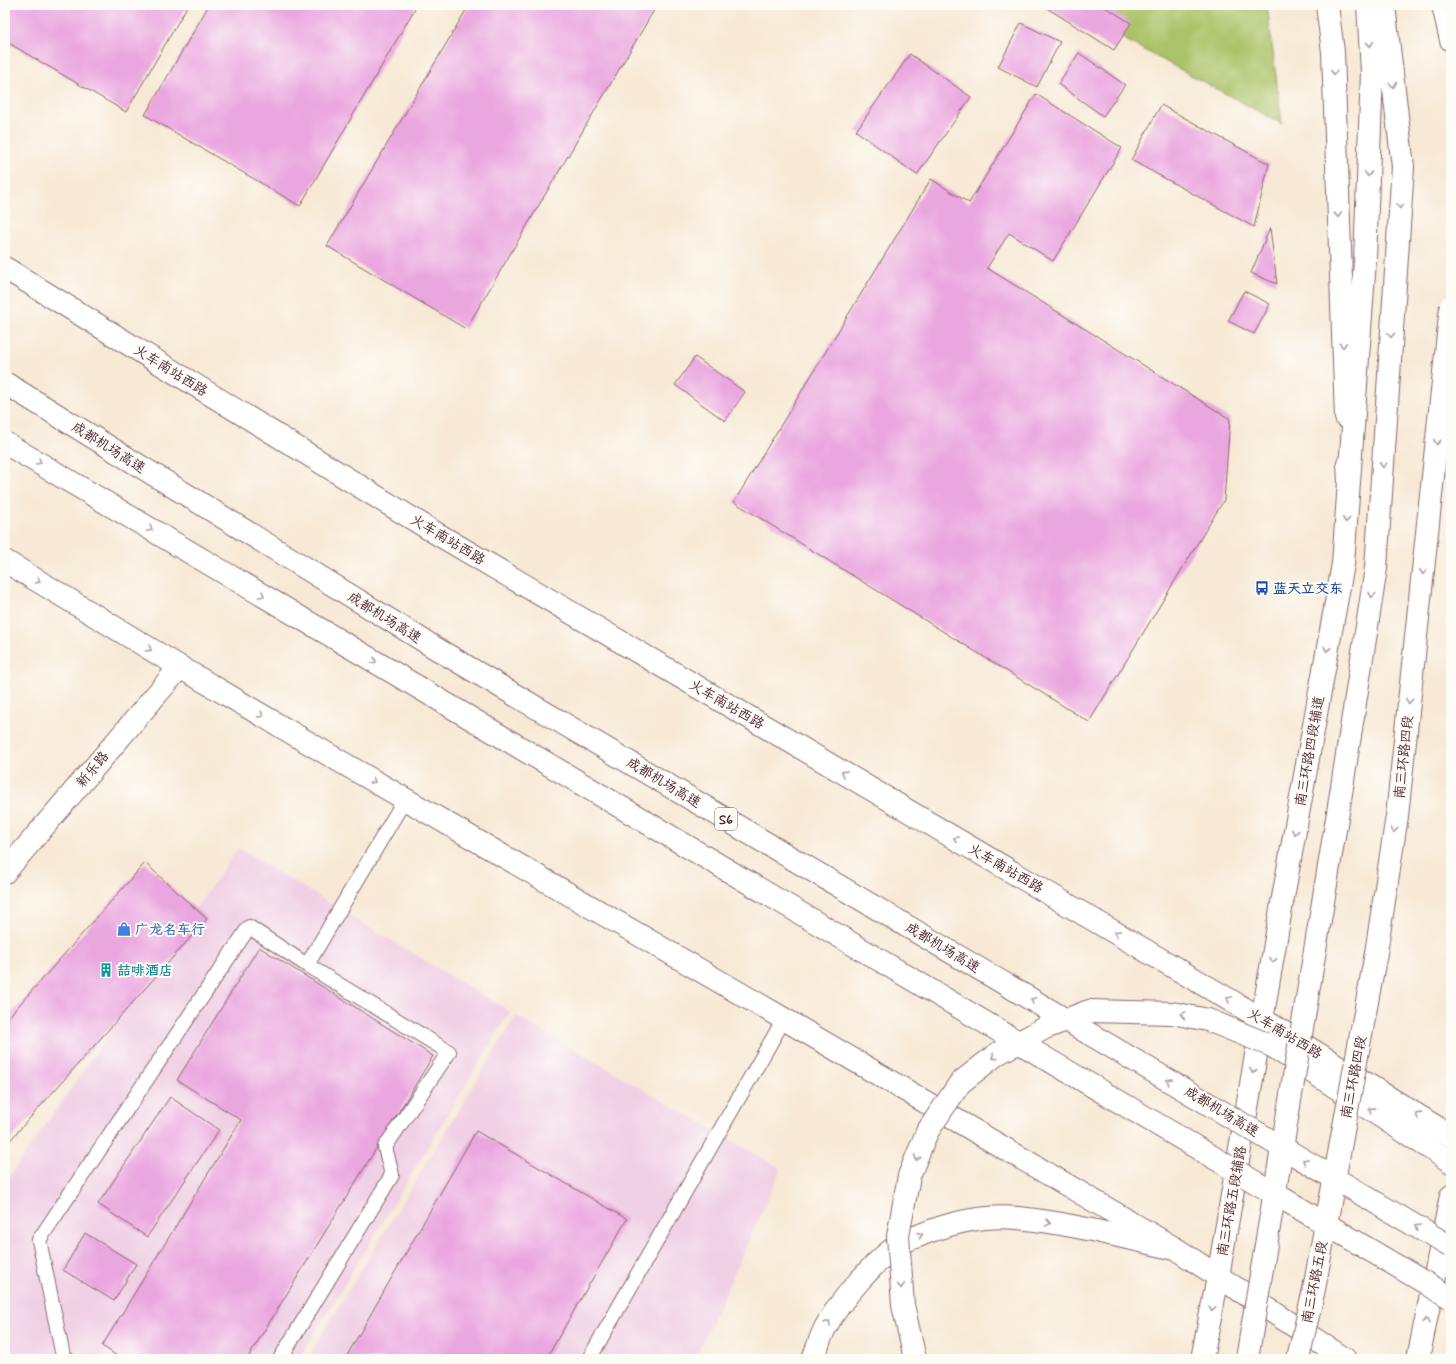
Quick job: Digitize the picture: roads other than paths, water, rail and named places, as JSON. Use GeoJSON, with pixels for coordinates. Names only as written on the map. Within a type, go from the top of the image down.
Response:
{"type":"FeatureCollection","features":[{"type":"Feature","properties":{"kind":"main road"},"geometry":{"type":"LineString","coordinates":[[1327,5],[1333,52],[1349,482]]}},
{"type":"Feature","properties":{"kind":"main road"},"geometry":{"type":"LineString","coordinates":[[1349,482],[1365,260],[1372,72],[1368,5]]}},
{"type":"Feature","properties":{"kind":"main road"},"geometry":{"type":"LineString","coordinates":[[1246,1359],[1339,806],[1376,568],[1403,167],[1384,5]]}},
{"type":"Feature","properties":{"kind":"main road"},"geometry":{"type":"LineString","coordinates":[[1444,5],[1451,40]]}},
{"type":"Feature","properties":{"kind":"main road"},"geometry":{"type":"LineString","coordinates":[[1450,5],[1451,20]]}},
{"type":"Feature","properties":{"kind":"main road","name":"火车南站西路"},"geometry":{"type":"LineString","coordinates":[[5,268],[434,532],[1262,1019],[1451,1136]]}},
{"type":"Feature","properties":{"kind":"main road","name":"南三环路四段"},"geometry":{"type":"LineString","coordinates":[[1329,1204],[1376,953],[1396,816],[1451,306]]}},
{"type":"Feature","properties":{"kind":"main road","name":"成都机场高速"},"geometry":{"type":"LineString","coordinates":[[5,383],[437,649],[1451,1246]]}},
{"type":"Feature","properties":{"kind":"main road"},"geometry":{"type":"LineString","coordinates":[[5,443],[1451,1298]]}},
{"type":"Feature","properties":{"kind":"main road","name":"南三环路四段辅道"},"geometry":{"type":"LineString","coordinates":[[1262,1019],[1343,564],[1349,482]]}},
{"type":"Feature","properties":{"kind":"main road"},"geometry":{"type":"LineString","coordinates":[[5,561],[180,667],[1176,1249],[1345,1359]]}},
{"type":"Feature","properties":{"kind":"main road","name":"新乐路"},"geometry":{"type":"LineString","coordinates":[[5,872],[180,667]]}},
{"type":"Feature","properties":{"kind":"main road"},"geometry":{"type":"LineString","coordinates":[[915,1359],[903,1305],[898,1236],[909,1176],[927,1132],[960,1083],[997,1054],[1045,1028],[1089,1011],[1172,1013],[1208,1020],[1272,1046],[1451,1162]]}},
{"type":"Feature","properties":{"kind":"main road","name":"南三环路五段辅路"},"geometry":{"type":"LineString","coordinates":[[1202,1359],[1218,1277],[1262,1019]]}},
{"type":"Feature","properties":{"kind":"main road"},"geometry":{"type":"LineString","coordinates":[[1418,1359],[1451,1196]]}},
{"type":"Feature","properties":{"kind":"main road","name":"南三环路五段"},"geometry":{"type":"LineString","coordinates":[[1298,1359],[1314,1289],[1329,1204]]}},
{"type":"Feature","properties":{"kind":"main road"},"geometry":{"type":"LineString","coordinates":[[813,1359],[825,1329],[839,1304],[882,1259],[902,1242],[954,1224],[992,1218],[1017,1218],[1076,1228],[1176,1249]]}},
{"type":"Feature","properties":{"kind":"lane"},"geometry":{"type":"LineString","coordinates":[[307,965],[405,799]]}},
{"type":"Feature","properties":{"kind":"lane"},"geometry":{"type":"LineString","coordinates":[[67,1359],[63,1356],[39,1240],[250,927],[307,965],[449,1052],[385,1147],[392,1175],[280,1359]]}},
{"type":"Feature","properties":{"kind":"lane"},"geometry":{"type":"LineString","coordinates":[[589,1359],[784,1019]]}},
{"type":"Feature","properties":{"kind":"place","name":"蓝天立交东"},"geometry":{"type":"Point","coordinates":[1262,588]}},
{"type":"Feature","properties":{"kind":"place","name":"广龙名车行"},"geometry":{"type":"Point","coordinates":[124,929]}},
{"type":"Feature","properties":{"kind":"place","name":"喆啡酒店"},"geometry":{"type":"Point","coordinates":[106,970]}}]}
